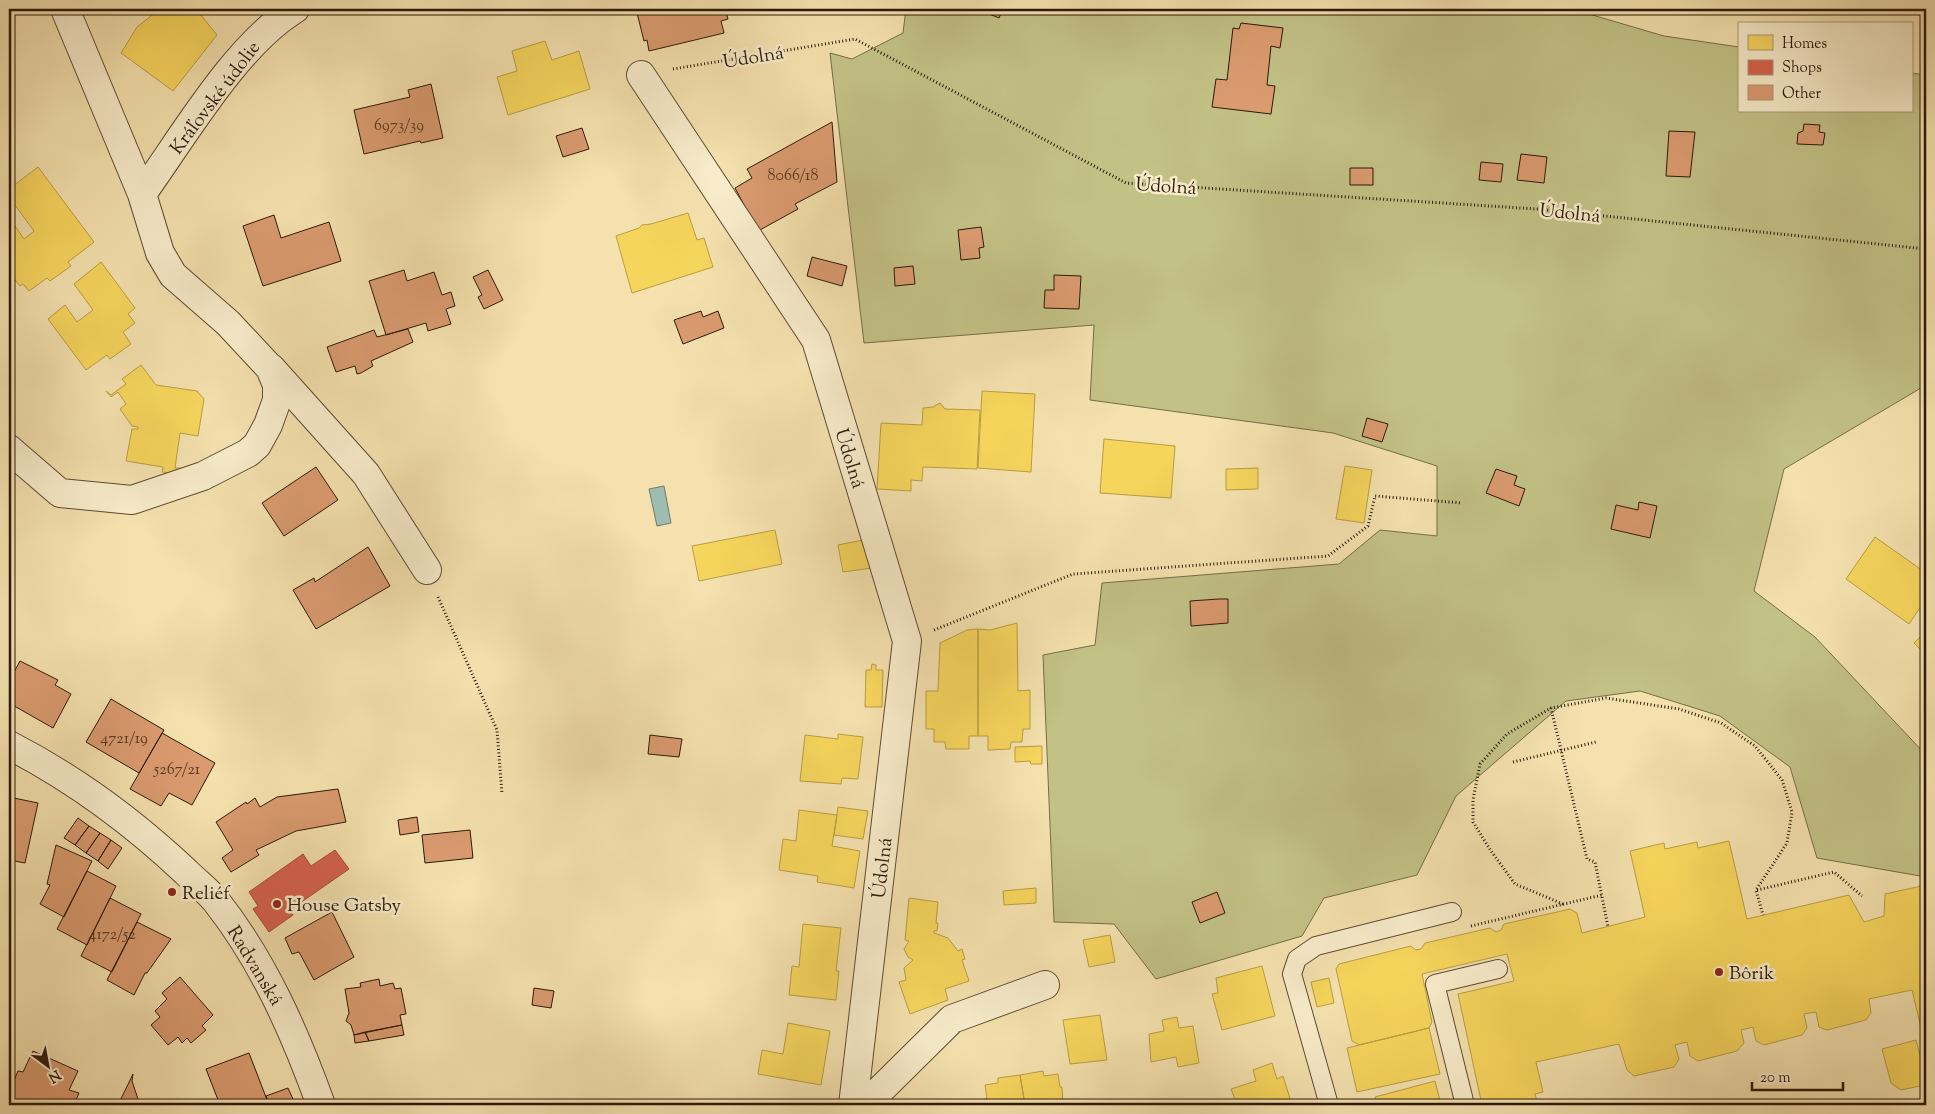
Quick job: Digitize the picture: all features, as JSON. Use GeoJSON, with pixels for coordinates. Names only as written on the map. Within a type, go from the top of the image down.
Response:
{"type":"FeatureCollection","features":[{"type":"Feature","properties":{"kind":"street"},"geometry":{"type":"LineString","coordinates":[[65,9],[142,194],[160,253],[172,274],[228,323],[366,474],[427,570]]}},
{"type":"Feature","properties":{"kind":"street","name":"Kráľovské údolie"},"geometry":{"type":"LineString","coordinates":[[142,194],[225,78],[263,33],[295,9]]}},
{"type":"Feature","properties":{"kind":"street","name":"Údolná"},"geometry":{"type":"LineString","coordinates":[[641,75],[816,340],[907,641],[853,1105]]}},
{"type":"Feature","properties":{"kind":"street"},"geometry":{"type":"LineString","coordinates":[[9,449],[60,494],[132,500],[203,476],[248,453],[256,446],[268,425],[277,400],[277,385],[270,368]]}},
{"type":"Feature","properties":{"kind":"street","name":"Radvanská"},"geometry":{"type":"LineString","coordinates":[[9,745],[37,760],[119,816],[168,855],[215,900],[249,950],[278,998],[321,1105]]}},
{"type":"Feature","properties":{"kind":"street"},"geometry":{"type":"LineString","coordinates":[[865,1105],[952,1019],[1046,985]]}},
{"type":"Feature","properties":{"kind":"lane"},"geometry":{"type":"LineString","coordinates":[[1329,1105],[1292,974],[1297,960],[1316,946],[1452,912]]}},
{"type":"Feature","properties":{"kind":"lane"},"geometry":{"type":"LineString","coordinates":[[1465,1105],[1435,984],[1498,969]]}},
{"type":"Feature","properties":{"kind":"path","name":"Údolná"},"geometry":{"type":"LineString","coordinates":[[641,75],[855,39],[1126,183],[1537,209],[1926,249]]}},
{"type":"Feature","properties":{"kind":"path"},"geometry":{"type":"LineString","coordinates":[[907,641],[1073,574],[1328,556],[1368,526],[1375,496],[1462,503]]}},
{"type":"Feature","properties":{"kind":"path"},"geometry":{"type":"LineString","coordinates":[[427,570],[497,730],[502,794]]}},
{"type":"Feature","properties":{"kind":"path"},"geometry":{"type":"LineString","coordinates":[[1563,904],[1515,884],[1473,822],[1473,800],[1480,764],[1507,734],[1551,708],[1606,698],[1679,709],[1721,722],[1756,746],[1782,780],[1792,812],[1787,843],[1756,890],[1763,915]]}},
{"type":"Feature","properties":{"kind":"path"},"geometry":{"type":"LineString","coordinates":[[1551,708],[1587,859],[1594,862],[1608,927]]}},
{"type":"Feature","properties":{"kind":"path"},"geometry":{"type":"LineString","coordinates":[[1513,762],[1596,742]]}},
{"type":"Feature","properties":{"kind":"path"},"geometry":{"type":"LineString","coordinates":[[1756,890],[1834,872],[1862,896]]}},
{"type":"Feature","properties":{"kind":"path"},"geometry":{"type":"LineString","coordinates":[[1466,928],[1602,896]]}},
{"type":"Feature","properties":{"kind":"shaded area"},"geometry":{"type":"Polygon","coordinates":[[[906,9],[1572,9],[1664,36],[1738,47],[1738,112],[1912,112],[1912,73],[1926,75],[1926,367],[1921,388],[1784,469],[1754,591],[1815,637],[1926,755],[1926,877],[1817,858],[1790,767],[1720,716],[1640,691],[1566,701],[1456,796],[1417,875],[1324,898],[1302,936],[1156,979],[1114,924],[1054,922],[1043,655],[1095,645],[1102,583],[1339,564],[1380,530],[1437,536],[1437,466],[1333,433],[1090,400],[1094,325],[864,343],[830,53],[852,59],[903,33],[906,9]]]}},
{"type":"Feature","properties":{"kind":"water"},"geometry":{"type":"Polygon","coordinates":[[[664,486],[671,523],[657,526],[649,489],[664,486]]]}},
{"type":"Feature","properties":{"kind":"building: Homes"},"geometry":{"type":"Polygon","coordinates":[[[160,9],[196,9],[217,35],[173,91],[121,53],[137,27],[160,9]]]}},
{"type":"Feature","properties":{"kind":"building: Homes"},"geometry":{"type":"Polygon","coordinates":[[[545,41],[552,60],[579,51],[590,89],[508,115],[497,77],[517,71],[512,51],[545,41]]]}},
{"type":"Feature","properties":{"kind":"building: Homes"},"geometry":{"type":"Polygon","coordinates":[[[38,167],[94,242],[68,262],[71,266],[50,281],[47,278],[29,291],[23,284],[20,286],[9,272],[9,217],[24,239],[34,231],[9,197],[9,189],[38,167]]]}},
{"type":"Feature","properties":{"kind":"building: Homes"},"geometry":{"type":"Polygon","coordinates":[[[688,213],[697,240],[704,238],[713,267],[632,293],[616,236],[639,228],[642,225],[688,213]]]}},
{"type":"Feature","properties":{"kind":"building: Homes"},"geometry":{"type":"Polygon","coordinates":[[[101,262],[135,308],[128,314],[135,323],[123,332],[131,344],[110,359],[107,355],[86,370],[48,319],[65,305],[77,322],[93,310],[74,284],[101,262]]]}},
{"type":"Feature","properties":{"kind":"building: Homes"},"geometry":{"type":"Polygon","coordinates":[[[141,365],[156,385],[197,391],[204,399],[198,436],[180,433],[175,468],[181,468],[179,474],[162,472],[163,467],[126,461],[132,429],[138,429],[138,427],[132,426],[120,409],[126,404],[118,392],[111,397],[106,391],[111,395],[126,384],[122,379],[141,365]]]}},
{"type":"Feature","properties":{"kind":"building: Homes"},"geometry":{"type":"Polygon","coordinates":[[[982,391],[1035,394],[1031,472],[978,468],[982,391]]]}},
{"type":"Feature","properties":{"kind":"building: Homes"},"geometry":{"type":"Polygon","coordinates":[[[940,403],[945,409],[980,410],[977,469],[923,467],[922,481],[911,480],[911,491],[877,489],[881,423],[922,425],[923,408],[933,407],[940,403]]]}},
{"type":"Feature","properties":{"kind":"building: Homes"},"geometry":{"type":"Polygon","coordinates":[[[1104,439],[1175,446],[1171,498],[1100,493],[1104,439]]]}},
{"type":"Feature","properties":{"kind":"building: Homes"},"geometry":{"type":"Polygon","coordinates":[[[1345,466],[1372,470],[1364,523],[1336,519],[1345,466]]]}},
{"type":"Feature","properties":{"kind":"building: Homes"},"geometry":{"type":"Polygon","coordinates":[[[1258,468],[1258,489],[1226,490],[1226,469],[1258,468]]]}},
{"type":"Feature","properties":{"kind":"building: Homes"},"geometry":{"type":"Polygon","coordinates":[[[775,530],[782,564],[699,581],[692,546],[775,530]]]}},
{"type":"Feature","properties":{"kind":"building: Homes"},"geometry":{"type":"Polygon","coordinates":[[[1875,537],[1926,573],[1926,599],[1909,624],[1846,579],[1875,537]]]}},
{"type":"Feature","properties":{"kind":"building: Homes"},"geometry":{"type":"Polygon","coordinates":[[[863,540],[872,568],[843,572],[838,545],[863,540]]]}},
{"type":"Feature","properties":{"kind":"building: Homes"},"geometry":{"type":"Polygon","coordinates":[[[1017,623],[1018,691],[1030,690],[1030,729],[1023,729],[1022,742],[1011,742],[1010,749],[988,750],[988,736],[978,736],[978,629],[990,630],[1017,623]]]}},
{"type":"Feature","properties":{"kind":"building: Homes"},"geometry":{"type":"Polygon","coordinates":[[[978,629],[978,736],[969,736],[969,749],[946,749],[945,742],[934,742],[934,729],[926,729],[926,691],[938,691],[940,643],[967,630],[978,629]]]}},
{"type":"Feature","properties":{"kind":"building: Homes"},"geometry":{"type":"Polygon","coordinates":[[[1926,631],[1926,655],[1914,643],[1926,631]]]}},
{"type":"Feature","properties":{"kind":"building: Homes"},"geometry":{"type":"Polygon","coordinates":[[[872,664],[876,665],[876,670],[883,670],[882,707],[865,707],[866,670],[871,670],[872,664]]]}},
{"type":"Feature","properties":{"kind":"building: Homes"},"geometry":{"type":"Polygon","coordinates":[[[838,734],[863,737],[858,779],[842,778],[841,784],[800,781],[805,735],[838,739],[838,734]]]}},
{"type":"Feature","properties":{"kind":"building: Homes"},"geometry":{"type":"Polygon","coordinates":[[[1042,746],[1042,764],[1031,764],[1030,761],[1015,762],[1015,747],[1042,746]]]}},
{"type":"Feature","properties":{"kind":"building: Homes"},"geometry":{"type":"Polygon","coordinates":[[[838,807],[868,811],[863,839],[834,835],[838,807]]]}},
{"type":"Feature","properties":{"kind":"building: Homes"},"geometry":{"type":"Polygon","coordinates":[[[799,810],[837,815],[832,846],[860,851],[854,888],[817,882],[818,876],[779,870],[783,839],[796,841],[799,810]]]}},
{"type":"Feature","properties":{"kind":"building: Homes","name":"Bôrik"},"geometry":{"type":"Polygon","coordinates":[[[1729,841],[1747,919],[1849,895],[1864,922],[1884,916],[1885,894],[1926,885],[1926,1049],[1912,990],[1869,999],[1871,1013],[1866,1020],[1827,1030],[1819,1027],[1816,1012],[1804,1014],[1807,1028],[1802,1035],[1764,1045],[1756,1041],[1753,1027],[1741,1030],[1744,1043],[1737,1051],[1698,1061],[1690,1056],[1687,1042],[1675,1045],[1679,1059],[1674,1067],[1634,1076],[1627,1070],[1619,1044],[1536,1062],[1543,1092],[1535,1094],[1538,1105],[1482,1105],[1458,994],[1514,981],[1507,954],[1422,974],[1432,1022],[1429,1028],[1359,1045],[1352,1041],[1336,969],[1339,964],[1411,946],[1416,950],[1421,949],[1425,943],[1490,928],[1496,932],[1501,930],[1504,924],[1570,909],[1577,913],[1582,933],[1645,917],[1630,851],[1664,843],[1665,849],[1697,842],[1698,848],[1729,841]]]}},
{"type":"Feature","properties":{"kind":"building: Homes"},"geometry":{"type":"Polygon","coordinates":[[[1036,888],[1036,903],[1004,905],[1003,891],[1036,888]]]}},
{"type":"Feature","properties":{"kind":"building: Homes"},"geometry":{"type":"Polygon","coordinates":[[[909,898],[938,902],[937,931],[934,931],[934,933],[948,938],[958,951],[962,949],[965,959],[962,960],[969,981],[945,989],[948,1000],[910,1014],[899,982],[906,980],[904,968],[913,960],[908,957],[904,949],[909,941],[905,940],[909,898]]]}},
{"type":"Feature","properties":{"kind":"building: Homes"},"geometry":{"type":"Polygon","coordinates":[[[803,924],[841,928],[836,971],[839,971],[836,1000],[789,995],[792,966],[799,967],[803,924]]]}},
{"type":"Feature","properties":{"kind":"building: Homes"},"geometry":{"type":"Polygon","coordinates":[[[1110,935],[1115,962],[1089,967],[1083,940],[1110,935]]]}},
{"type":"Feature","properties":{"kind":"building: Homes"},"geometry":{"type":"Polygon","coordinates":[[[1262,966],[1275,1016],[1222,1030],[1212,994],[1218,993],[1216,978],[1262,966]]]}},
{"type":"Feature","properties":{"kind":"building: Homes"},"geometry":{"type":"Polygon","coordinates":[[[1329,978],[1334,1003],[1317,1007],[1311,982],[1329,978]]]}},
{"type":"Feature","properties":{"kind":"building: Homes"},"geometry":{"type":"Polygon","coordinates":[[[1100,1015],[1107,1060],[1070,1064],[1063,1020],[1100,1015]]]}},
{"type":"Feature","properties":{"kind":"building: Homes"},"geometry":{"type":"Polygon","coordinates":[[[1177,1017],[1179,1028],[1193,1026],[1199,1063],[1178,1067],[1176,1057],[1151,1062],[1149,1034],[1164,1031],[1162,1020],[1177,1017]]]}},
{"type":"Feature","properties":{"kind":"building: Homes"},"geometry":{"type":"Polygon","coordinates":[[[788,1023],[830,1031],[821,1085],[758,1074],[762,1050],[783,1054],[788,1023]]]}},
{"type":"Feature","properties":{"kind":"building: Homes"},"geometry":{"type":"Polygon","coordinates":[[[1429,1028],[1440,1074],[1357,1092],[1347,1048],[1429,1028]]]}},
{"type":"Feature","properties":{"kind":"building: Homes"},"geometry":{"type":"Polygon","coordinates":[[[1916,1040],[1925,1074],[1920,1086],[1901,1090],[1891,1083],[1882,1049],[1916,1040]]]}},
{"type":"Feature","properties":{"kind":"building: Homes"},"geometry":{"type":"Polygon","coordinates":[[[1272,1063],[1277,1079],[1283,1076],[1292,1105],[1237,1105],[1231,1089],[1256,1081],[1253,1070],[1272,1063]]]}},
{"type":"Feature","properties":{"kind":"building: Homes"},"geometry":{"type":"Polygon","coordinates":[[[1043,1071],[1044,1076],[1058,1074],[1060,1087],[1062,1087],[1063,1105],[1025,1105],[1020,1075],[1043,1071]]]}},
{"type":"Feature","properties":{"kind":"building: Homes"},"geometry":{"type":"Polygon","coordinates":[[[1020,1075],[1025,1105],[985,1105],[984,1099],[987,1099],[985,1085],[998,1083],[998,1078],[1020,1075]]]}},
{"type":"Feature","properties":{"kind":"building: Homes"},"geometry":{"type":"Polygon","coordinates":[[[1435,1081],[1441,1105],[1378,1105],[1375,1097],[1435,1081]]]}},
{"type":"Feature","properties":{"kind":"building: Shops"},"geometry":{"type":"Polygon","coordinates":[[[335,850],[349,869],[290,910],[293,915],[269,932],[253,909],[258,906],[249,892],[303,854],[311,866],[335,850]]]}},
{"type":"Feature","properties":{"kind":"building: Other"},"geometry":{"type":"Polygon","coordinates":[[[636,9],[639,13],[658,9],[725,9],[728,19],[721,21],[724,33],[649,51],[647,40],[644,41],[636,9]]]}},
{"type":"Feature","properties":{"kind":"building: Other"},"geometry":{"type":"Polygon","coordinates":[[[977,9],[1003,9],[999,18],[977,9]]]}},
{"type":"Feature","properties":{"kind":"building: Other"},"geometry":{"type":"Polygon","coordinates":[[[1241,23],[1283,28],[1280,48],[1271,46],[1267,85],[1275,86],[1271,114],[1212,107],[1216,79],[1227,80],[1233,28],[1239,29],[1241,23]]]}},
{"type":"Feature","properties":{"kind":"building: Other"},"geometry":{"type":"Polygon","coordinates":[[[431,84],[443,138],[421,143],[420,141],[364,154],[354,110],[410,97],[408,90],[431,84]]]}},
{"type":"Feature","properties":{"kind":"building: Other"},"geometry":{"type":"Polygon","coordinates":[[[832,122],[837,182],[795,204],[798,209],[758,231],[735,188],[752,178],[747,169],[832,122]]]}},
{"type":"Feature","properties":{"kind":"building: Other"},"geometry":{"type":"Polygon","coordinates":[[[1804,124],[1820,125],[1819,132],[1825,133],[1823,145],[1797,144],[1798,133],[1803,131],[1804,124]]]}},
{"type":"Feature","properties":{"kind":"building: Other"},"geometry":{"type":"Polygon","coordinates":[[[582,128],[589,149],[563,157],[556,136],[582,128]]]}},
{"type":"Feature","properties":{"kind":"building: Other"},"geometry":{"type":"Polygon","coordinates":[[[1669,131],[1695,132],[1690,177],[1666,176],[1669,131]]]}},
{"type":"Feature","properties":{"kind":"building: Other"},"geometry":{"type":"Polygon","coordinates":[[[1521,154],[1547,157],[1544,183],[1517,180],[1521,154]]]}},
{"type":"Feature","properties":{"kind":"building: Other"},"geometry":{"type":"Polygon","coordinates":[[[1481,162],[1503,164],[1501,182],[1479,180],[1481,162]]]}},
{"type":"Feature","properties":{"kind":"building: Other"},"geometry":{"type":"Polygon","coordinates":[[[1350,168],[1373,168],[1373,185],[1350,185],[1350,168]]]}},
{"type":"Feature","properties":{"kind":"building: Other"},"geometry":{"type":"Polygon","coordinates":[[[274,215],[281,238],[329,222],[341,261],[263,286],[243,226],[274,215]]]}},
{"type":"Feature","properties":{"kind":"building: Other"},"geometry":{"type":"Polygon","coordinates":[[[981,227],[984,247],[979,248],[980,258],[961,260],[958,230],[981,227]]]}},
{"type":"Feature","properties":{"kind":"building: Other"},"geometry":{"type":"Polygon","coordinates":[[[812,257],[847,266],[842,286],[807,276],[812,257]]]}},
{"type":"Feature","properties":{"kind":"building: Other"},"geometry":{"type":"Polygon","coordinates":[[[913,266],[915,284],[895,286],[894,268],[913,266]]]}},
{"type":"Feature","properties":{"kind":"building: Other"},"geometry":{"type":"Polygon","coordinates":[[[404,270],[407,281],[434,272],[442,295],[451,292],[455,306],[446,309],[451,324],[428,331],[426,323],[386,335],[369,281],[404,270]]]}},
{"type":"Feature","properties":{"kind":"building: Other"},"geometry":{"type":"Polygon","coordinates":[[[488,270],[503,300],[484,309],[478,297],[482,295],[473,277],[488,270]]]}},
{"type":"Feature","properties":{"kind":"building: Other"},"geometry":{"type":"Polygon","coordinates":[[[1054,275],[1081,276],[1079,309],[1044,308],[1045,290],[1054,290],[1054,275]]]}},
{"type":"Feature","properties":{"kind":"building: Other"},"geometry":{"type":"Polygon","coordinates":[[[701,311],[703,317],[718,311],[724,328],[683,344],[674,320],[701,311]]]}},
{"type":"Feature","properties":{"kind":"building: Other"},"geometry":{"type":"Polygon","coordinates":[[[408,329],[413,342],[371,361],[373,366],[357,374],[355,366],[336,372],[327,347],[374,330],[377,337],[408,329]]]}},
{"type":"Feature","properties":{"kind":"building: Other"},"geometry":{"type":"Polygon","coordinates":[[[1367,418],[1388,424],[1382,442],[1362,436],[1367,418]]]}},
{"type":"Feature","properties":{"kind":"building: Other"},"geometry":{"type":"Polygon","coordinates":[[[316,467],[338,500],[284,536],[262,503],[316,467]]]}},
{"type":"Feature","properties":{"kind":"building: Other"},"geometry":{"type":"Polygon","coordinates":[[[1496,469],[1517,476],[1514,485],[1525,489],[1519,506],[1486,493],[1496,469]]]}},
{"type":"Feature","properties":{"kind":"building: Other"},"geometry":{"type":"Polygon","coordinates":[[[1639,502],[1657,506],[1650,538],[1611,529],[1616,505],[1638,510],[1639,502]]]}},
{"type":"Feature","properties":{"kind":"building: Other"},"geometry":{"type":"Polygon","coordinates":[[[368,547],[390,586],[316,629],[293,590],[314,578],[315,582],[368,547]]]}},
{"type":"Feature","properties":{"kind":"building: Other"},"geometry":{"type":"Polygon","coordinates":[[[1228,599],[1228,623],[1191,626],[1190,601],[1228,599]]]}},
{"type":"Feature","properties":{"kind":"building: Other"},"geometry":{"type":"Polygon","coordinates":[[[20,661],[58,680],[55,685],[71,694],[53,728],[9,703],[9,681],[20,661]]]}},
{"type":"Feature","properties":{"kind":"building: Other"},"geometry":{"type":"Polygon","coordinates":[[[111,699],[164,730],[139,773],[86,742],[111,699]]]}},
{"type":"Feature","properties":{"kind":"building: Other"},"geometry":{"type":"Polygon","coordinates":[[[162,733],[215,763],[192,805],[169,793],[161,806],[130,789],[162,733]]]}},
{"type":"Feature","properties":{"kind":"building: Other"},"geometry":{"type":"Polygon","coordinates":[[[650,735],[682,739],[679,757],[648,754],[650,735]]]}},
{"type":"Feature","properties":{"kind":"building: Other"},"geometry":{"type":"Polygon","coordinates":[[[338,789],[346,822],[296,831],[256,850],[259,855],[231,872],[222,858],[233,850],[216,822],[255,798],[260,807],[277,797],[338,789]]]}},
{"type":"Feature","properties":{"kind":"building: Other"},"geometry":{"type":"Polygon","coordinates":[[[9,797],[38,803],[25,863],[9,860],[9,797]]]}},
{"type":"Feature","properties":{"kind":"building: Other"},"geometry":{"type":"Polygon","coordinates":[[[417,817],[419,832],[400,835],[398,820],[417,817]]]}},
{"type":"Feature","properties":{"kind":"building: Other"},"geometry":{"type":"Polygon","coordinates":[[[78,818],[89,826],[75,845],[64,838],[78,818]]]}},
{"type":"Feature","properties":{"kind":"building: Other"},"geometry":{"type":"Polygon","coordinates":[[[89,826],[100,833],[86,853],[75,845],[89,826]]]}},
{"type":"Feature","properties":{"kind":"building: Other"},"geometry":{"type":"Polygon","coordinates":[[[470,830],[473,858],[425,863],[422,835],[470,830]]]}},
{"type":"Feature","properties":{"kind":"building: Other"},"geometry":{"type":"Polygon","coordinates":[[[100,833],[111,840],[98,861],[86,853],[100,833]]]}},
{"type":"Feature","properties":{"kind":"building: Other"},"geometry":{"type":"Polygon","coordinates":[[[111,840],[122,848],[108,869],[98,861],[111,840]]]}},
{"type":"Feature","properties":{"kind":"building: Other"},"geometry":{"type":"Polygon","coordinates":[[[56,845],[92,861],[64,917],[40,904],[50,885],[47,884],[56,845]]]}},
{"type":"Feature","properties":{"kind":"building: Other"},"geometry":{"type":"Polygon","coordinates":[[[87,871],[116,886],[87,945],[57,929],[87,871]]]}},
{"type":"Feature","properties":{"kind":"building: Other"},"geometry":{"type":"Polygon","coordinates":[[[1217,892],[1225,913],[1200,923],[1192,902],[1217,892]]]}},
{"type":"Feature","properties":{"kind":"building: Other"},"geometry":{"type":"Polygon","coordinates":[[[110,898],[141,914],[112,972],[81,956],[110,898]]]}},
{"type":"Feature","properties":{"kind":"building: Other"},"geometry":{"type":"Polygon","coordinates":[[[332,912],[354,957],[314,980],[299,952],[292,954],[285,938],[332,912]]]}},
{"type":"Feature","properties":{"kind":"building: Other"},"geometry":{"type":"Polygon","coordinates":[[[137,922],[171,939],[147,973],[145,973],[134,995],[107,980],[137,922]]]}},
{"type":"Feature","properties":{"kind":"building: Other"},"geometry":{"type":"Polygon","coordinates":[[[180,977],[213,1015],[202,1026],[206,1030],[191,1043],[187,1038],[182,1043],[178,1037],[168,1045],[151,1025],[160,1017],[155,1011],[167,999],[162,993],[180,977]]]}},
{"type":"Feature","properties":{"kind":"building: Other"},"geometry":{"type":"Polygon","coordinates":[[[379,979],[380,986],[393,983],[395,989],[401,988],[406,1014],[400,1015],[402,1025],[354,1035],[351,1025],[346,1021],[349,1013],[345,989],[361,987],[360,983],[379,979]]]}},
{"type":"Feature","properties":{"kind":"building: Other"},"geometry":{"type":"Polygon","coordinates":[[[534,988],[554,991],[551,1008],[532,1005],[534,988]]]}},
{"type":"Feature","properties":{"kind":"building: Other"},"geometry":{"type":"Polygon","coordinates":[[[402,1025],[404,1035],[369,1041],[365,1032],[402,1025]]]}},
{"type":"Feature","properties":{"kind":"building: Other"},"geometry":{"type":"Polygon","coordinates":[[[365,1032],[369,1041],[355,1043],[354,1035],[365,1032]]]}},
{"type":"Feature","properties":{"kind":"building: Other"},"geometry":{"type":"Polygon","coordinates":[[[33,1051],[78,1071],[69,1090],[79,1093],[74,1105],[9,1105],[9,1092],[18,1071],[23,1072],[33,1051]]]}},
{"type":"Feature","properties":{"kind":"building: Other"},"geometry":{"type":"Polygon","coordinates":[[[249,1053],[269,1105],[220,1105],[206,1069],[249,1053]]]}},
{"type":"Feature","properties":{"kind":"building: Other"},"geometry":{"type":"Polygon","coordinates":[[[133,1074],[132,1081],[140,1105],[118,1105],[133,1074]]]}},
{"type":"Feature","properties":{"kind":"building: Other"},"geometry":{"type":"Polygon","coordinates":[[[288,1088],[293,1099],[269,1105],[266,1096],[288,1088]]]}},
{"type":"Feature","properties":{"kind":"place","name":"Reliéf"},"geometry":{"type":"Point","coordinates":[172,892]}},
{"type":"Feature","properties":{"kind":"place","name":"House Gatsby"},"geometry":{"type":"Point","coordinates":[277,904]}},
{"type":"Feature","properties":{"kind":"place","name":"Bôrik"},"geometry":{"type":"Point","coordinates":[1719,972]}}]}
